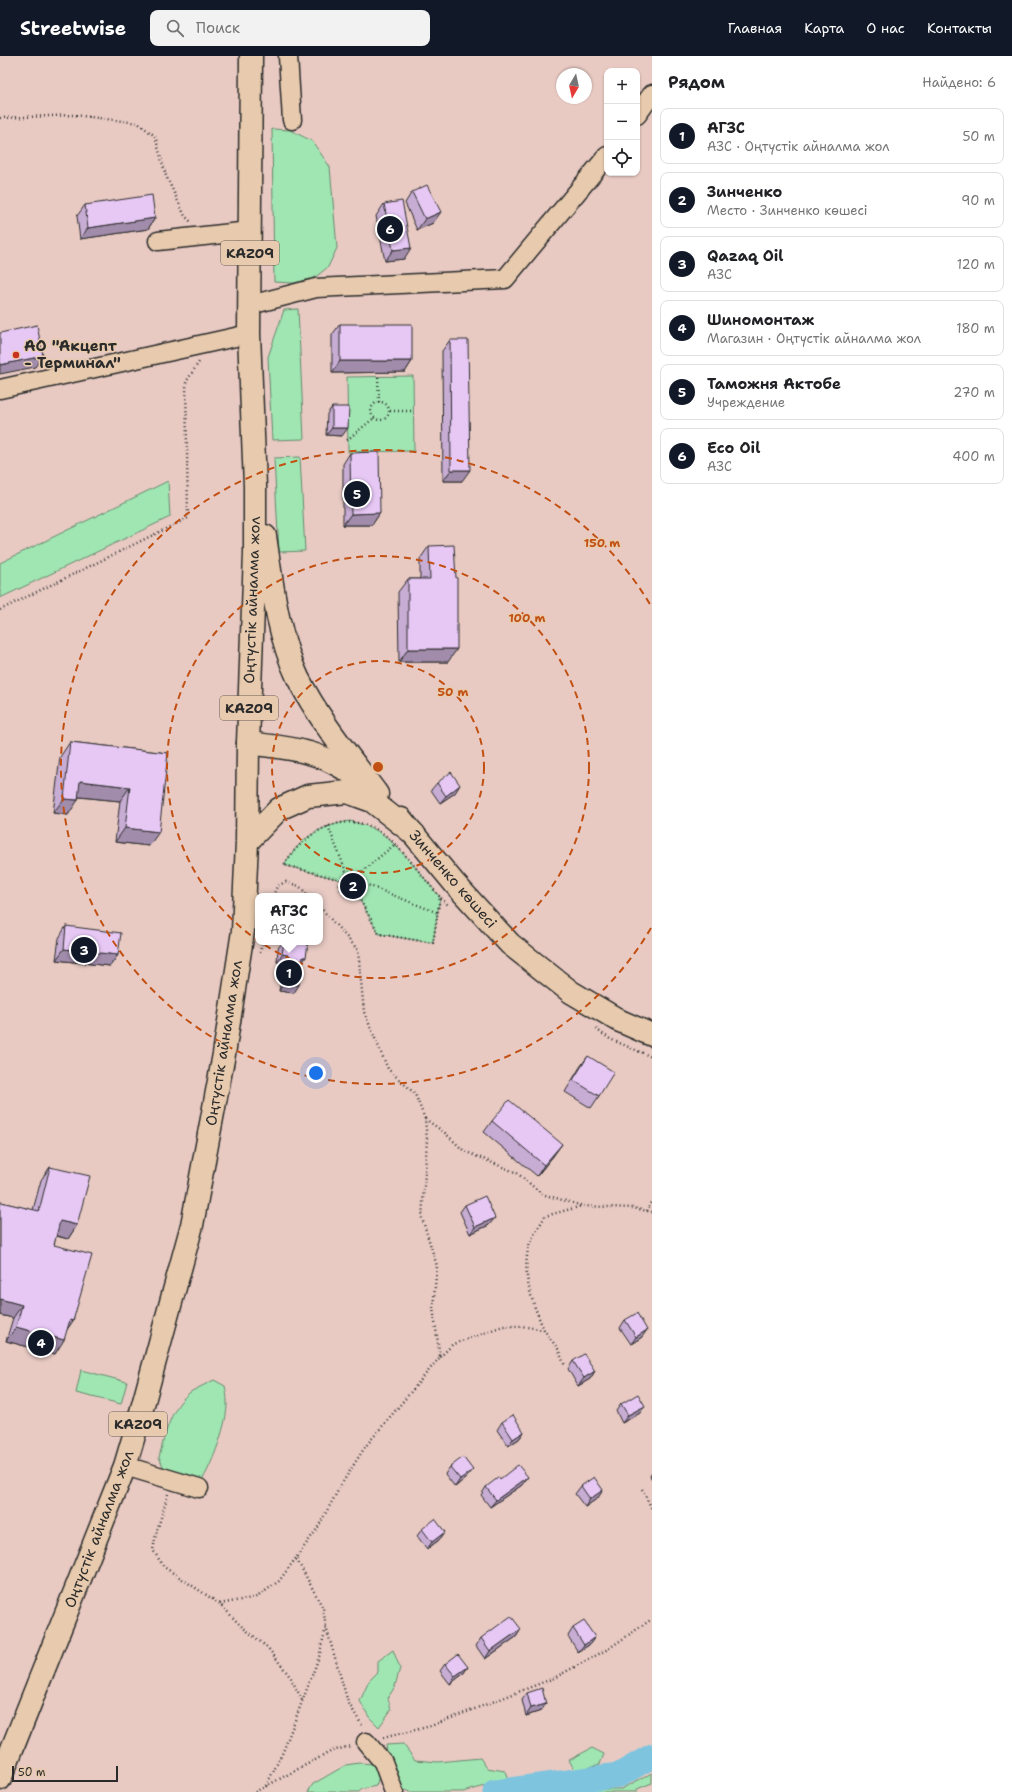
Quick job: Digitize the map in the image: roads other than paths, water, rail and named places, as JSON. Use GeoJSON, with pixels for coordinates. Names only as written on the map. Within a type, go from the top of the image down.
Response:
{"type":"FeatureCollection","features":[{"type":"Feature","properties":{"kind":"main road","name":"Оңтүстік айналма жол"},"geometry":{"type":"LineString","coordinates":[[1,1774],[125,1466],[192,1226],[224,1054],[242,938],[247,842],[248,743],[255,553],[255,486],[249,334],[251,56]]}},
{"type":"Feature","properties":{"kind":"main road"},"geometry":{"type":"LineString","coordinates":[[255,486],[263,516],[280,624],[298,676],[325,723],[377,794]]}},
{"type":"Feature","properties":{"kind":"main road","name":"Зинченко көшесі"},"geometry":{"type":"LineString","coordinates":[[248,743],[310,753],[341,767],[361,779],[394,810],[455,884],[510,944],[571,992],[620,1021],[652,1035]]}},
{"type":"Feature","properties":{"kind":"main road"},"geometry":{"type":"LineString","coordinates":[[247,842],[279,810],[308,796],[346,792],[372,801],[414,834]]}},
{"type":"Feature","properties":{"kind":"street"},"geometry":{"type":"LineString","coordinates":[[288,56],[292,120]]}},
{"type":"Feature","properties":{"kind":"street"},"geometry":{"type":"LineString","coordinates":[[640,111],[652,94]]}},
{"type":"Feature","properties":{"kind":"street"},"geometry":{"type":"LineString","coordinates":[[250,305],[316,288],[505,278],[604,160]]}},
{"type":"Feature","properties":{"kind":"street"},"geometry":{"type":"LineString","coordinates":[[158,241],[250,231]]}},
{"type":"Feature","properties":{"kind":"street"},"geometry":{"type":"LineString","coordinates":[[0,390],[249,334]]}},
{"type":"Feature","properties":{"kind":"street"},"geometry":{"type":"LineString","coordinates":[[125,1466],[199,1488]]}},
{"type":"Feature","properties":{"kind":"street"},"geometry":{"type":"LineString","coordinates":[[372,1740],[394,1792]]}},
{"type":"Feature","properties":{"kind":"waterway"},"geometry":{"type":"LineString","coordinates":[[495,1792],[619,1775],[652,1756]]}},
{"type":"Feature","properties":{"kind":"place","name":"Eco Oil"},"geometry":{"type":"Point","coordinates":[390,229]}},
{"type":"Feature","properties":{"kind":"place","name":"АО \"Акцепт - Терминал\""},"geometry":{"type":"Point","coordinates":[16,355]}},
{"type":"Feature","properties":{"kind":"place","name":"Таможня Актобе"},"geometry":{"type":"Point","coordinates":[357,494]}},
{"type":"Feature","properties":{"kind":"place","name":"Зинченко"},"geometry":{"type":"Point","coordinates":[353,886]}},
{"type":"Feature","properties":{"kind":"place","name":"Qazaq Oil"},"geometry":{"type":"Point","coordinates":[84,950]}},
{"type":"Feature","properties":{"kind":"place","name":"АГЗС"},"geometry":{"type":"Point","coordinates":[289,973]}},
{"type":"Feature","properties":{"kind":"place","name":"Шиномонтаж"},"geometry":{"type":"Point","coordinates":[41,1343]}}]}
